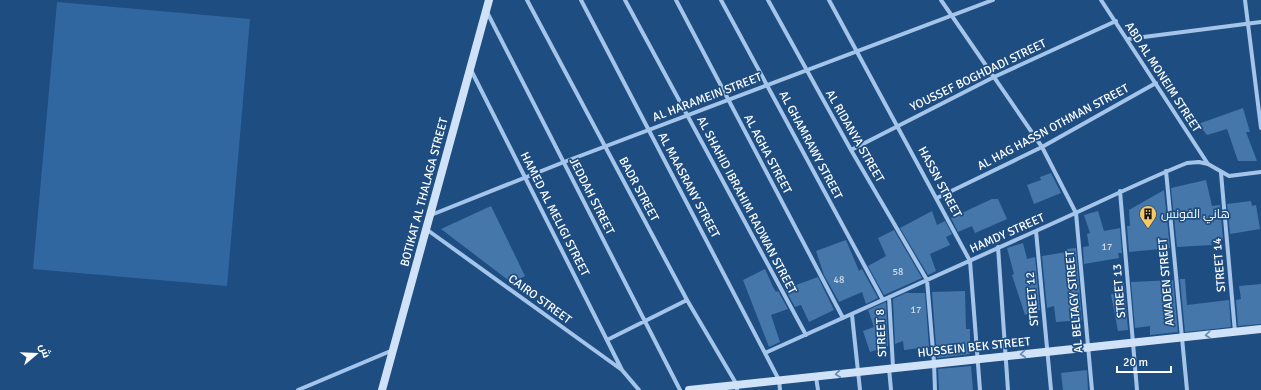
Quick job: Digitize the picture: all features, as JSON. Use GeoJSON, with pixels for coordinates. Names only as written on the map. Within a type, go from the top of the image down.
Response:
{"type":"FeatureCollection","features":[{"type":"Feature","properties":{"kind":"main road","name":"BOTIKAT AL THALAGA STREET"},"geometry":{"type":"LineString","coordinates":[[382,390],[470,67],[487,12],[489,0]]}},
{"type":"Feature","properties":{"kind":"main road","name":"HUSSEIN BEK STREET"},"geometry":{"type":"LineString","coordinates":[[689,390],[737,387],[779,380],[858,371],[1261,329]]}},
{"type":"Feature","properties":{"kind":"street","name":"BADR STREET"},"geometry":{"type":"LineString","coordinates":[[527,0],[687,300],[737,387]]}},
{"type":"Feature","properties":{"kind":"street","name":"AL MAASRANY STREET"},"geometry":{"type":"LineString","coordinates":[[581,0],[779,380]]}},
{"type":"Feature","properties":{"kind":"street","name":"AL SHAHID IBRAHIM RADWAN STREET"},"geometry":{"type":"LineString","coordinates":[[624,0],[806,335]]}},
{"type":"Feature","properties":{"kind":"street","name":"AL AGHA STREET"},"geometry":{"type":"LineString","coordinates":[[676,0],[843,318]]}},
{"type":"Feature","properties":{"kind":"street","name":"AL GHAMRAWY STREET"},"geometry":{"type":"LineString","coordinates":[[721,0],[883,300]]}},
{"type":"Feature","properties":{"kind":"street","name":"AL RIDANYA STREET"},"geometry":{"type":"LineString","coordinates":[[768,0],[806,71],[927,280]]}},
{"type":"Feature","properties":{"kind":"street","name":"HASSN STREET"},"geometry":{"type":"LineString","coordinates":[[829,0],[970,260],[980,390]]}},
{"type":"Feature","properties":{"kind":"street"},"geometry":{"type":"LineString","coordinates":[[941,0],[1042,147],[1076,213]]}},
{"type":"Feature","properties":{"kind":"street","name":"AL HARAMEIN STREET"},"geometry":{"type":"LineString","coordinates":[[430,216],[564,162],[993,0]]}},
{"type":"Feature","properties":{"kind":"street","name":"ABD AL MONEIM STREET"},"geometry":{"type":"LineString","coordinates":[[1102,0],[1208,164]]}},
{"type":"Feature","properties":{"kind":"street"},"geometry":{"type":"LineString","coordinates":[[1245,0],[1261,128]]}},
{"type":"Feature","properties":{"kind":"street","name":"JEDDAH STREET"},"geometry":{"type":"LineString","coordinates":[[487,12],[680,390]]}},
{"type":"Feature","properties":{"kind":"street","name":"YOUSSEF BOGHDADI STREET"},"geometry":{"type":"LineString","coordinates":[[851,150],[994,77],[1116,21]]}},
{"type":"Feature","properties":{"kind":"street"},"geometry":{"type":"LineString","coordinates":[[1128,39],[1261,22]]}},
{"type":"Feature","properties":{"kind":"street","name":"HAMED AL MELIGI STREET"},"geometry":{"type":"LineString","coordinates":[[470,67],[622,370]]}},
{"type":"Feature","properties":{"kind":"street","name":"AL HAG HASSN OTHMAN STREET"},"geometry":{"type":"LineString","coordinates":[[937,198],[1042,147],[1156,83]]}},
{"type":"Feature","properties":{"kind":"street","name":"HAMDY STREET"},"geometry":{"type":"LineString","coordinates":[[765,353],[1076,213],[1120,191],[1187,163],[1199,162],[1208,164]]}},
{"type":"Feature","properties":{"kind":"street"},"geometry":{"type":"LineString","coordinates":[[1208,164],[1221,173],[1229,176],[1261,172]]}},
{"type":"Feature","properties":{"kind":"street","name":"AWADEN STREET"},"geometry":{"type":"LineString","coordinates":[[1166,172],[1187,390]]}},
{"type":"Feature","properties":{"kind":"street","name":"STREET 14"},"geometry":{"type":"LineString","coordinates":[[1221,173],[1235,332]]}},
{"type":"Feature","properties":{"kind":"street","name":"STREET 13"},"geometry":{"type":"LineString","coordinates":[[1120,191],[1137,390]]}},
{"type":"Feature","properties":{"kind":"street","name":"AL BELTAGY STREET"},"geometry":{"type":"LineString","coordinates":[[1076,213],[1092,390]]}},
{"type":"Feature","properties":{"kind":"street","name":"CAIRO STREET"},"geometry":{"type":"LineString","coordinates":[[426,229],[622,370],[639,390]]}},
{"type":"Feature","properties":{"kind":"street","name":"STREET 12"},"geometry":{"type":"LineString","coordinates":[[1036,231],[1051,390]]}},
{"type":"Feature","properties":{"kind":"street"},"geometry":{"type":"LineString","coordinates":[[998,247],[1008,390]]}},
{"type":"Feature","properties":{"kind":"street"},"geometry":{"type":"LineString","coordinates":[[927,280],[935,390]]}},
{"type":"Feature","properties":{"kind":"street","name":"STREET 8"},"geometry":{"type":"LineString","coordinates":[[889,297],[891,390]]}},
{"type":"Feature","properties":{"kind":"street"},"geometry":{"type":"LineString","coordinates":[[607,340],[687,300]]}},
{"type":"Feature","properties":{"kind":"street"},"geometry":{"type":"LineString","coordinates":[[852,315],[860,390]]}},
{"type":"Feature","properties":{"kind":"street"},"geometry":{"type":"LineString","coordinates":[[298,390],[394,350]]}},
{"type":"Feature","properties":{"kind":"street"},"geometry":{"type":"LineString","coordinates":[[816,376],[818,390]]}},
{"type":"Feature","properties":{"kind":"street"},"geometry":{"type":"LineString","coordinates":[[779,380],[780,390]]}},
{"type":"Feature","properties":{"kind":"shaded area"},"geometry":{"type":"Polygon","coordinates":[[[57,2],[250,19],[227,286],[33,269],[57,2]]]}},
{"type":"Feature","properties":{"kind":"building"},"geometry":{"type":"Polygon","coordinates":[[[1243,108],[1250,132],[1246,132],[1257,161],[1238,161],[1227,129],[1207,135],[1198,124],[1243,108]]]}},
{"type":"Feature","properties":{"kind":"building"},"geometry":{"type":"Polygon","coordinates":[[[1051,173],[1061,193],[1034,204],[1027,185],[1041,180],[1040,177],[1051,173]]]}},
{"type":"Feature","properties":{"kind":"building"},"geometry":{"type":"Polygon","coordinates":[[[1206,180],[1212,206],[1220,205],[1223,240],[1211,242],[1212,245],[1177,247],[1171,188],[1206,180]]]}},
{"type":"Feature","properties":{"kind":"building","name":"هاني الفونس"},"geometry":{"type":"Polygon","coordinates":[[[1164,190],[1170,248],[1129,252],[1127,226],[1130,226],[1129,210],[1164,190]]]}},
{"type":"Feature","properties":{"kind":"building"},"geometry":{"type":"Polygon","coordinates":[[[992,199],[998,199],[1007,219],[975,233],[972,226],[958,232],[951,218],[992,199]]]}},
{"type":"Feature","properties":{"kind":"building"},"geometry":{"type":"Polygon","coordinates":[[[1251,201],[1252,206],[1256,205],[1260,229],[1230,234],[1227,204],[1251,201]]]}},
{"type":"Feature","properties":{"kind":"building"},"geometry":{"type":"Polygon","coordinates":[[[491,206],[525,276],[512,283],[441,229],[491,206]]]}},
{"type":"Feature","properties":{"kind":"building"},"geometry":{"type":"Polygon","coordinates":[[[932,211],[937,225],[945,221],[952,234],[946,237],[950,245],[930,254],[936,271],[928,275],[900,228],[932,211]]]}},
{"type":"Feature","properties":{"kind":"building"},"geometry":{"type":"Polygon","coordinates":[[[1098,211],[1104,231],[1120,228],[1122,253],[1118,253],[1119,258],[1084,264],[1083,247],[1089,246],[1087,234],[1090,233],[1084,215],[1098,211]]]}},
{"type":"Feature","properties":{"kind":"building"},"geometry":{"type":"Polygon","coordinates":[[[894,230],[922,278],[884,295],[868,266],[886,256],[878,238],[894,230]]]}},
{"type":"Feature","properties":{"kind":"building"},"geometry":{"type":"Polygon","coordinates":[[[846,240],[859,271],[862,269],[878,298],[866,304],[862,292],[839,302],[824,275],[816,251],[846,240]]]}},
{"type":"Feature","properties":{"kind":"building"},"geometry":{"type":"Polygon","coordinates":[[[1023,243],[1027,259],[1035,257],[1040,310],[1025,315],[1012,275],[1014,274],[1007,248],[1023,243]]]}},
{"type":"Feature","properties":{"kind":"building"},"geometry":{"type":"Polygon","coordinates":[[[1076,248],[1082,320],[1056,322],[1054,306],[1047,308],[1042,256],[1067,252],[1067,249],[1076,248]]]}},
{"type":"Feature","properties":{"kind":"building"},"geometry":{"type":"Polygon","coordinates":[[[765,269],[773,287],[776,292],[778,291],[788,309],[771,315],[780,342],[769,347],[743,280],[765,269]]]}},
{"type":"Feature","properties":{"kind":"building"},"geometry":{"type":"Polygon","coordinates":[[[818,277],[834,310],[809,322],[801,305],[795,307],[785,289],[818,277]]]}},
{"type":"Feature","properties":{"kind":"building"},"geometry":{"type":"Polygon","coordinates":[[[1180,279],[1185,279],[1187,305],[1229,300],[1231,327],[1185,332],[1180,279]]]}},
{"type":"Feature","properties":{"kind":"building"},"geometry":{"type":"Polygon","coordinates":[[[1173,280],[1178,332],[1150,335],[1150,326],[1135,328],[1131,282],[1173,280]]]}},
{"type":"Feature","properties":{"kind":"building"},"geometry":{"type":"Polygon","coordinates":[[[1124,282],[1128,330],[1118,331],[1111,294],[1121,293],[1119,283],[1124,282]]]}},
{"type":"Feature","properties":{"kind":"building"},"geometry":{"type":"Polygon","coordinates":[[[1261,284],[1261,324],[1238,326],[1236,300],[1241,299],[1239,286],[1261,284]]]}},
{"type":"Feature","properties":{"kind":"building"},"geometry":{"type":"Polygon","coordinates":[[[965,291],[966,329],[970,329],[970,354],[937,358],[932,292],[965,291]]]}},
{"type":"Feature","properties":{"kind":"building"},"geometry":{"type":"Polygon","coordinates":[[[906,293],[925,293],[929,347],[904,350],[903,341],[895,344],[893,299],[906,293]]]}},
{"type":"Feature","properties":{"kind":"building"},"geometry":{"type":"Polygon","coordinates":[[[886,302],[888,346],[870,352],[863,331],[874,327],[868,310],[886,302]]]}},
{"type":"Feature","properties":{"kind":"building"},"geometry":{"type":"Polygon","coordinates":[[[971,366],[973,390],[939,390],[938,369],[971,366]]]}},
{"type":"Feature","properties":{"kind":"building"},"geometry":{"type":"Polygon","coordinates":[[[1087,370],[1088,390],[1063,390],[1061,373],[1087,370]]]}},
{"type":"Feature","properties":{"kind":"place","name":"هاني الفونس"},"geometry":{"type":"Point","coordinates":[1148,229]}}]}
